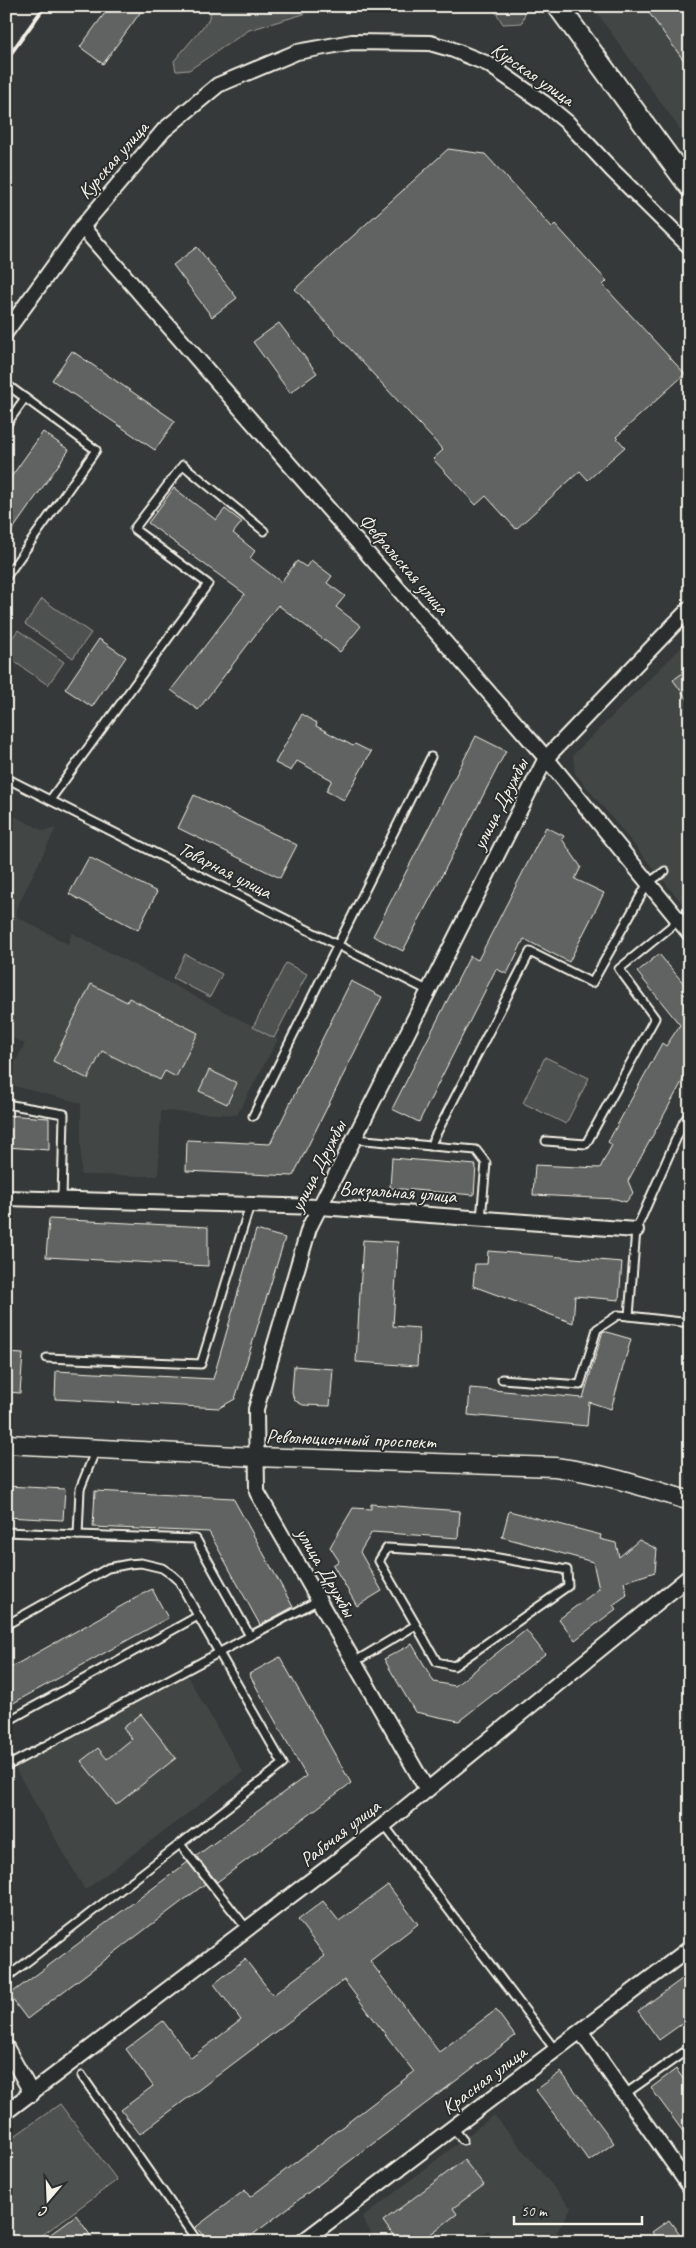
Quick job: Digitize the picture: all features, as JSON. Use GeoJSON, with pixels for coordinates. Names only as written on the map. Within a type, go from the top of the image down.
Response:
{"type":"FeatureCollection","features":[{"type":"Feature","properties":{"kind":"main road"},"geometry":{"type":"LineString","coordinates":[[558,6],[690,187]]}},
{"type":"Feature","properties":{"kind":"street","name":"Курская улица"},"geometry":{"type":"LineString","coordinates":[[6,332],[82,226],[164,130],[218,85],[297,52],[352,42],[430,43],[451,49],[488,64],[544,103],[568,123],[612,170],[690,247]]}},
{"type":"Feature","properties":{"kind":"street","name":"Февральская улица"},"geometry":{"type":"LineString","coordinates":[[82,226],[546,758],[690,934]]}},
{"type":"Feature","properties":{"kind":"street","name":"улица Дружбы"},"geometry":{"type":"LineString","coordinates":[[427,1790],[257,1492],[256,1409],[309,1228],[546,758],[690,608]]}},
{"type":"Feature","properties":{"kind":"street","name":"Вокзальная улица"},"geometry":{"type":"LineString","coordinates":[[6,1198],[320,1207],[636,1230]]}},
{"type":"Feature","properties":{"kind":"street","name":"Революционный проспект"},"geometry":{"type":"LineString","coordinates":[[6,1444],[256,1457],[555,1467],[584,1471],[626,1481],[690,1501]]}},
{"type":"Feature","properties":{"kind":"street","name":"Рабочая улица"},"geometry":{"type":"LineString","coordinates":[[6,2112],[384,1825],[690,1576]]}},
{"type":"Feature","properties":{"kind":"street","name":"Красная улица"},"geometry":{"type":"LineString","coordinates":[[302,2242],[690,1948]]}},
{"type":"Feature","properties":{"kind":"street"},"geometry":{"type":"LineString","coordinates":[[581,2032],[690,2187]]}},
{"type":"Feature","properties":{"kind":"street"},"geometry":{"type":"LineString","coordinates":[[6,2046],[32,2094]]}},
{"type":"Feature","properties":{"kind":"lane"},"geometry":{"type":"LineString","coordinates":[[6,384],[96,450],[6,577]]}},
{"type":"Feature","properties":{"kind":"lane"},"geometry":{"type":"LineString","coordinates":[[6,424],[25,398]]}},
{"type":"Feature","properties":{"kind":"lane"},"geometry":{"type":"LineString","coordinates":[[50,800],[208,584],[134,529],[183,465],[264,531]]}},
{"type":"Feature","properties":{"kind":"lane"},"geometry":{"type":"LineString","coordinates":[[253,1116],[431,757]]}},
{"type":"Feature","properties":{"kind":"lane","name":"Товарная улица"},"geometry":{"type":"LineString","coordinates":[[6,778],[429,991]]}},
{"type":"Feature","properties":{"kind":"lane"},"geometry":{"type":"LineString","coordinates":[[430,1146],[530,952],[592,983],[648,883],[665,871]]}},
{"type":"Feature","properties":{"kind":"lane"},"geometry":{"type":"LineString","coordinates":[[546,1141],[586,1144],[656,1018],[619,969],[678,920]]}},
{"type":"Feature","properties":{"kind":"lane"},"geometry":{"type":"LineString","coordinates":[[6,1104],[64,1114],[62,1199]]}},
{"type":"Feature","properties":{"kind":"lane"},"geometry":{"type":"LineString","coordinates":[[629,1316],[636,1230],[684,1122],[690,1114]]}},
{"type":"Feature","properties":{"kind":"lane"},"geometry":{"type":"LineString","coordinates":[[354,1139],[476,1150],[486,1163],[481,1219]]}},
{"type":"Feature","properties":{"kind":"lane"},"geometry":{"type":"LineString","coordinates":[[47,1358],[201,1364],[250,1205]]}},
{"type":"Feature","properties":{"kind":"lane"},"geometry":{"type":"LineString","coordinates":[[502,1379],[580,1385],[597,1328],[618,1315],[690,1323]]}},
{"type":"Feature","properties":{"kind":"lane"},"geometry":{"type":"LineString","coordinates":[[78,1535],[80,1489],[96,1449]]}},
{"type":"Feature","properties":{"kind":"lane"},"geometry":{"type":"LineString","coordinates":[[6,1532],[196,1539],[250,1636]]}},
{"type":"Feature","properties":{"kind":"lane"},"geometry":{"type":"LineString","coordinates":[[387,1548],[470,1553],[567,1570],[568,1586],[454,1666],[437,1662],[416,1625],[379,1561],[387,1548]]}},
{"type":"Feature","properties":{"kind":"lane"},"geometry":{"type":"LineString","coordinates":[[6,1625],[108,1568],[141,1563],[162,1568],[178,1581],[283,1764],[6,1978]]}},
{"type":"Feature","properties":{"kind":"lane"},"geometry":{"type":"LineString","coordinates":[[7,1766],[319,1600]]}},
{"type":"Feature","properties":{"kind":"lane"},"geometry":{"type":"LineString","coordinates":[[6,1722],[198,1616]]}},
{"type":"Feature","properties":{"kind":"lane"},"geometry":{"type":"LineString","coordinates":[[354,1662],[416,1625]]}},
{"type":"Feature","properties":{"kind":"lane"},"geometry":{"type":"LineString","coordinates":[[384,1825],[556,2050]]}},
{"type":"Feature","properties":{"kind":"lane"},"geometry":{"type":"LineString","coordinates":[[180,1844],[248,1929]]}},
{"type":"Feature","properties":{"kind":"lane"},"geometry":{"type":"LineString","coordinates":[[624,2094],[690,2048]]}},
{"type":"Feature","properties":{"kind":"lane"},"geometry":{"type":"LineString","coordinates":[[82,2076],[198,2242]]}},
{"type":"Feature","properties":{"kind":"lane"},"geometry":{"type":"LineString","coordinates":[[453,2128],[462,2140]]}},
{"type":"Feature","properties":{"kind":"shaded area"},"geometry":{"type":"Polygon","coordinates":[[[214,6],[298,6],[304,14],[249,30],[189,70],[176,71],[174,61],[207,22],[214,6]]]}},
{"type":"Feature","properties":{"kind":"shaded area"},"geometry":{"type":"Polygon","coordinates":[[[298,6],[358,6],[304,14],[298,6]]]}},
{"type":"Feature","properties":{"kind":"shaded area"},"geometry":{"type":"Polygon","coordinates":[[[392,6],[492,6],[492,8],[434,9],[392,6]]]}},
{"type":"Feature","properties":{"kind":"shaded area"},"geometry":{"type":"Polygon","coordinates":[[[492,6],[527,6],[522,23],[503,24],[492,6]]]}},
{"type":"Feature","properties":{"kind":"shaded area"},"geometry":{"type":"Polygon","coordinates":[[[592,6],[690,6],[690,143],[592,6]]]}},
{"type":"Feature","properties":{"kind":"shaded area"},"geometry":{"type":"Polygon","coordinates":[[[42,599],[91,633],[73,658],[25,624],[42,599]]]}},
{"type":"Feature","properties":{"kind":"shaded area"},"geometry":{"type":"Polygon","coordinates":[[[18,630],[64,662],[48,685],[6,656],[6,647],[18,630]]]}},
{"type":"Feature","properties":{"kind":"shaded area"},"geometry":{"type":"Polygon","coordinates":[[[690,639],[690,913],[575,773],[573,755],[690,639]]]}},
{"type":"Feature","properties":{"kind":"shaded area"},"geometry":{"type":"Polygon","coordinates":[[[6,812],[44,831],[56,828],[16,909],[17,917],[68,944],[72,933],[278,1039],[237,1115],[161,1111],[158,1176],[81,1175],[81,1103],[6,1084],[6,1079],[25,1044],[6,1034],[6,812]]]}},
{"type":"Feature","properties":{"kind":"shaded area"},"geometry":{"type":"Polygon","coordinates":[[[185,954],[222,974],[210,997],[173,978],[185,954]]]}},
{"type":"Feature","properties":{"kind":"shaded area"},"geometry":{"type":"Polygon","coordinates":[[[286,963],[307,974],[274,1038],[253,1027],[286,963]]]}},
{"type":"Feature","properties":{"kind":"shaded area"},"geometry":{"type":"Polygon","coordinates":[[[545,1057],[589,1078],[566,1124],[523,1103],[545,1057]]]}},
{"type":"Feature","properties":{"kind":"shaded area"},"geometry":{"type":"Polygon","coordinates":[[[185,1672],[243,1772],[85,1890],[13,1765],[185,1672]]]}},
{"type":"Feature","properties":{"kind":"shaded area"},"geometry":{"type":"Polygon","coordinates":[[[60,2104],[117,2180],[33,2242],[6,2242],[6,2142],[60,2104]]]}},
{"type":"Feature","properties":{"kind":"shaded area"},"geometry":{"type":"Polygon","coordinates":[[[494,2115],[571,2208],[551,2242],[497,2242],[488,2230],[473,2242],[377,2242],[362,2218],[494,2115]]]}},
{"type":"Feature","properties":{"kind":"building"},"geometry":{"type":"Polygon","coordinates":[[[110,6],[145,6],[103,64],[80,47],[110,6]]]}},
{"type":"Feature","properties":{"kind":"building"},"geometry":{"type":"Polygon","coordinates":[[[644,6],[690,6],[690,69],[644,6]]]}},
{"type":"Feature","properties":{"kind":"building"},"geometry":{"type":"Polygon","coordinates":[[[448,149],[485,154],[552,227],[555,224],[607,281],[603,285],[685,374],[616,437],[625,447],[588,480],[580,471],[516,529],[486,496],[476,505],[433,459],[443,450],[295,289],[448,149]]]}},
{"type":"Feature","properties":{"kind":"building"},"geometry":{"type":"Polygon","coordinates":[[[197,247],[237,298],[212,317],[173,265],[197,247]]]}},
{"type":"Feature","properties":{"kind":"building"},"geometry":{"type":"Polygon","coordinates":[[[279,323],[317,373],[290,393],[253,342],[279,323]]]}},
{"type":"Feature","properties":{"kind":"building"},"geometry":{"type":"Polygon","coordinates":[[[72,351],[175,421],[155,450],[52,380],[72,351]]]}},
{"type":"Feature","properties":{"kind":"building"},"geometry":{"type":"Polygon","coordinates":[[[43,432],[69,450],[6,539],[6,484],[43,432]]]}},
{"type":"Feature","properties":{"kind":"building"},"geometry":{"type":"Polygon","coordinates":[[[174,488],[216,520],[225,509],[242,522],[233,533],[255,551],[250,558],[281,582],[297,561],[306,567],[311,560],[332,576],[327,583],[345,596],[336,607],[361,626],[340,652],[278,605],[198,710],[171,690],[245,594],[148,523],[174,488]]]}},
{"type":"Feature","properties":{"kind":"building"},"geometry":{"type":"Polygon","coordinates":[[[99,639],[126,657],[92,707],[65,689],[99,639]]]}},
{"type":"Feature","properties":{"kind":"building"},"geometry":{"type":"Polygon","coordinates":[[[690,668],[690,703],[673,680],[690,668]]]}},
{"type":"Feature","properties":{"kind":"building"},"geometry":{"type":"Polygon","coordinates":[[[302,714],[317,723],[316,726],[353,746],[355,744],[371,752],[344,800],[326,791],[332,780],[297,761],[291,771],[275,763],[302,714]]]}},
{"type":"Feature","properties":{"kind":"building"},"geometry":{"type":"Polygon","coordinates":[[[476,736],[506,751],[403,951],[373,936],[476,736]]]}},
{"type":"Feature","properties":{"kind":"building"},"geometry":{"type":"Polygon","coordinates":[[[194,795],[297,845],[280,878],[178,828],[194,795]]]}},
{"type":"Feature","properties":{"kind":"building"},"geometry":{"type":"Polygon","coordinates":[[[546,827],[564,836],[562,839],[581,867],[575,879],[604,893],[569,962],[524,939],[507,974],[496,969],[419,1122],[392,1109],[470,956],[478,960],[546,827]]]}},
{"type":"Feature","properties":{"kind":"building"},"geometry":{"type":"Polygon","coordinates":[[[89,857],[157,892],[138,930],[69,894],[89,857]]]}},
{"type":"Feature","properties":{"kind":"building"},"geometry":{"type":"Polygon","coordinates":[[[659,954],[690,991],[690,1067],[628,1181],[633,1193],[626,1202],[616,1199],[533,1195],[535,1165],[600,1168],[612,1145],[608,1142],[662,1043],[666,1046],[680,1025],[637,972],[659,954]]]}},
{"type":"Feature","properties":{"kind":"building"},"geometry":{"type":"Polygon","coordinates":[[[351,981],[382,997],[293,1176],[186,1171],[187,1140],[270,1144],[351,981]]]}},
{"type":"Feature","properties":{"kind":"building"},"geometry":{"type":"Polygon","coordinates":[[[91,984],[127,1002],[129,998],[198,1033],[176,1077],[165,1071],[160,1080],[102,1051],[88,1079],[53,1061],[91,984]]]}},
{"type":"Feature","properties":{"kind":"building"},"geometry":{"type":"Polygon","coordinates":[[[209,1070],[237,1083],[227,1104],[199,1091],[209,1070]]]}},
{"type":"Feature","properties":{"kind":"building"},"geometry":{"type":"Polygon","coordinates":[[[6,1115],[49,1118],[49,1150],[6,1147],[6,1115]]]}},
{"type":"Feature","properties":{"kind":"building"},"geometry":{"type":"Polygon","coordinates":[[[392,1158],[476,1165],[474,1195],[390,1188],[392,1158]]]}},
{"type":"Feature","properties":{"kind":"building"},"geometry":{"type":"Polygon","coordinates":[[[49,1219],[208,1227],[208,1266],[46,1257],[49,1219]]]}},
{"type":"Feature","properties":{"kind":"building"},"geometry":{"type":"Polygon","coordinates":[[[256,1230],[285,1238],[235,1399],[219,1408],[55,1399],[56,1371],[213,1379],[256,1230]]]}},
{"type":"Feature","properties":{"kind":"building"},"geometry":{"type":"Polygon","coordinates":[[[363,1240],[398,1242],[393,1326],[419,1328],[417,1366],[356,1362],[363,1240]]]}},
{"type":"Feature","properties":{"kind":"building"},"geometry":{"type":"Polygon","coordinates":[[[488,1251],[622,1262],[619,1300],[575,1296],[573,1323],[473,1286],[475,1264],[487,1264],[488,1251]]]}},
{"type":"Feature","properties":{"kind":"building"},"geometry":{"type":"Polygon","coordinates":[[[603,1331],[631,1339],[611,1409],[589,1402],[587,1426],[468,1415],[470,1388],[583,1398],[603,1331]]]}},
{"type":"Feature","properties":{"kind":"building"},"geometry":{"type":"Polygon","coordinates":[[[6,1353],[23,1354],[20,1393],[6,1392],[6,1353]]]}},
{"type":"Feature","properties":{"kind":"building"},"geometry":{"type":"Polygon","coordinates":[[[294,1366],[333,1369],[330,1406],[303,1405],[294,1400],[292,1392],[294,1366]]]}},
{"type":"Feature","properties":{"kind":"building"},"geometry":{"type":"Polygon","coordinates":[[[6,1486],[65,1489],[63,1520],[6,1517],[6,1486]]]}},
{"type":"Feature","properties":{"kind":"building"},"geometry":{"type":"Polygon","coordinates":[[[95,1491],[233,1498],[293,1607],[260,1625],[209,1532],[93,1527],[95,1491]]]}},
{"type":"Feature","properties":{"kind":"building"},"geometry":{"type":"Polygon","coordinates":[[[371,1504],[460,1511],[458,1538],[372,1532],[360,1552],[382,1591],[357,1606],[333,1565],[339,1561],[330,1547],[353,1508],[371,1509],[371,1504]]]}},
{"type":"Feature","properties":{"kind":"building"},"geometry":{"type":"Polygon","coordinates":[[[509,1511],[601,1535],[600,1539],[616,1543],[619,1557],[639,1540],[657,1549],[655,1572],[624,1582],[627,1595],[613,1605],[616,1609],[575,1640],[559,1619],[599,1589],[593,1562],[502,1537],[509,1511]]]}},
{"type":"Feature","properties":{"kind":"building"},"geometry":{"type":"Polygon","coordinates":[[[152,1589],[168,1618],[6,1707],[6,1670],[152,1589]]]}},
{"type":"Feature","properties":{"kind":"building"},"geometry":{"type":"Polygon","coordinates":[[[526,1630],[545,1654],[459,1721],[415,1712],[384,1659],[412,1644],[434,1682],[455,1686],[526,1630]]]}},
{"type":"Feature","properties":{"kind":"building"},"geometry":{"type":"Polygon","coordinates":[[[280,1657],[351,1783],[217,1882],[196,1856],[306,1776],[249,1674],[280,1657]]]}},
{"type":"Feature","properties":{"kind":"building"},"geometry":{"type":"Polygon","coordinates":[[[141,1714],[176,1758],[116,1805],[81,1761],[98,1748],[107,1759],[132,1739],[123,1728],[141,1714]]]}},
{"type":"Feature","properties":{"kind":"building"},"geometry":{"type":"Polygon","coordinates":[[[188,1862],[205,1884],[27,2019],[9,1995],[188,1862]]]}},
{"type":"Feature","properties":{"kind":"building"},"geometry":{"type":"Polygon","coordinates":[[[388,1885],[418,1924],[370,1961],[439,2052],[496,2010],[515,2036],[243,2242],[208,2242],[196,2227],[245,2190],[250,2197],[414,2072],[344,1980],[140,2134],[121,2110],[153,2086],[126,2049],[163,2021],[191,2058],[241,2020],[214,1984],[245,1959],[273,1995],[325,1956],[298,1920],[323,1901],[339,1921],[388,1885]]]}},
{"type":"Feature","properties":{"kind":"building"},"geometry":{"type":"Polygon","coordinates":[[[690,1973],[690,2018],[659,2040],[638,2011],[690,1973]]]}},
{"type":"Feature","properties":{"kind":"building"},"geometry":{"type":"Polygon","coordinates":[[[676,2069],[690,2088],[690,2141],[651,2088],[676,2069]]]}},
{"type":"Feature","properties":{"kind":"building"},"geometry":{"type":"Polygon","coordinates":[[[561,2072],[614,2143],[589,2161],[536,2090],[561,2072]]]}},
{"type":"Feature","properties":{"kind":"building"},"geometry":{"type":"Polygon","coordinates":[[[464,2160],[484,2185],[453,2208],[457,2214],[428,2236],[432,2242],[398,2242],[383,2221],[464,2160]]]}},
{"type":"Feature","properties":{"kind":"building"},"geometry":{"type":"Polygon","coordinates":[[[76,2215],[95,2242],[40,2242],[76,2215]]]}},
{"type":"Feature","properties":{"kind":"building"},"geometry":{"type":"Polygon","coordinates":[[[669,2220],[685,2242],[659,2242],[652,2232],[669,2220]]]}},
{"type":"Feature","properties":{"kind":"railway"},"geometry":{"type":"LineString","coordinates":[[6,60],[45,6]]}}]}
